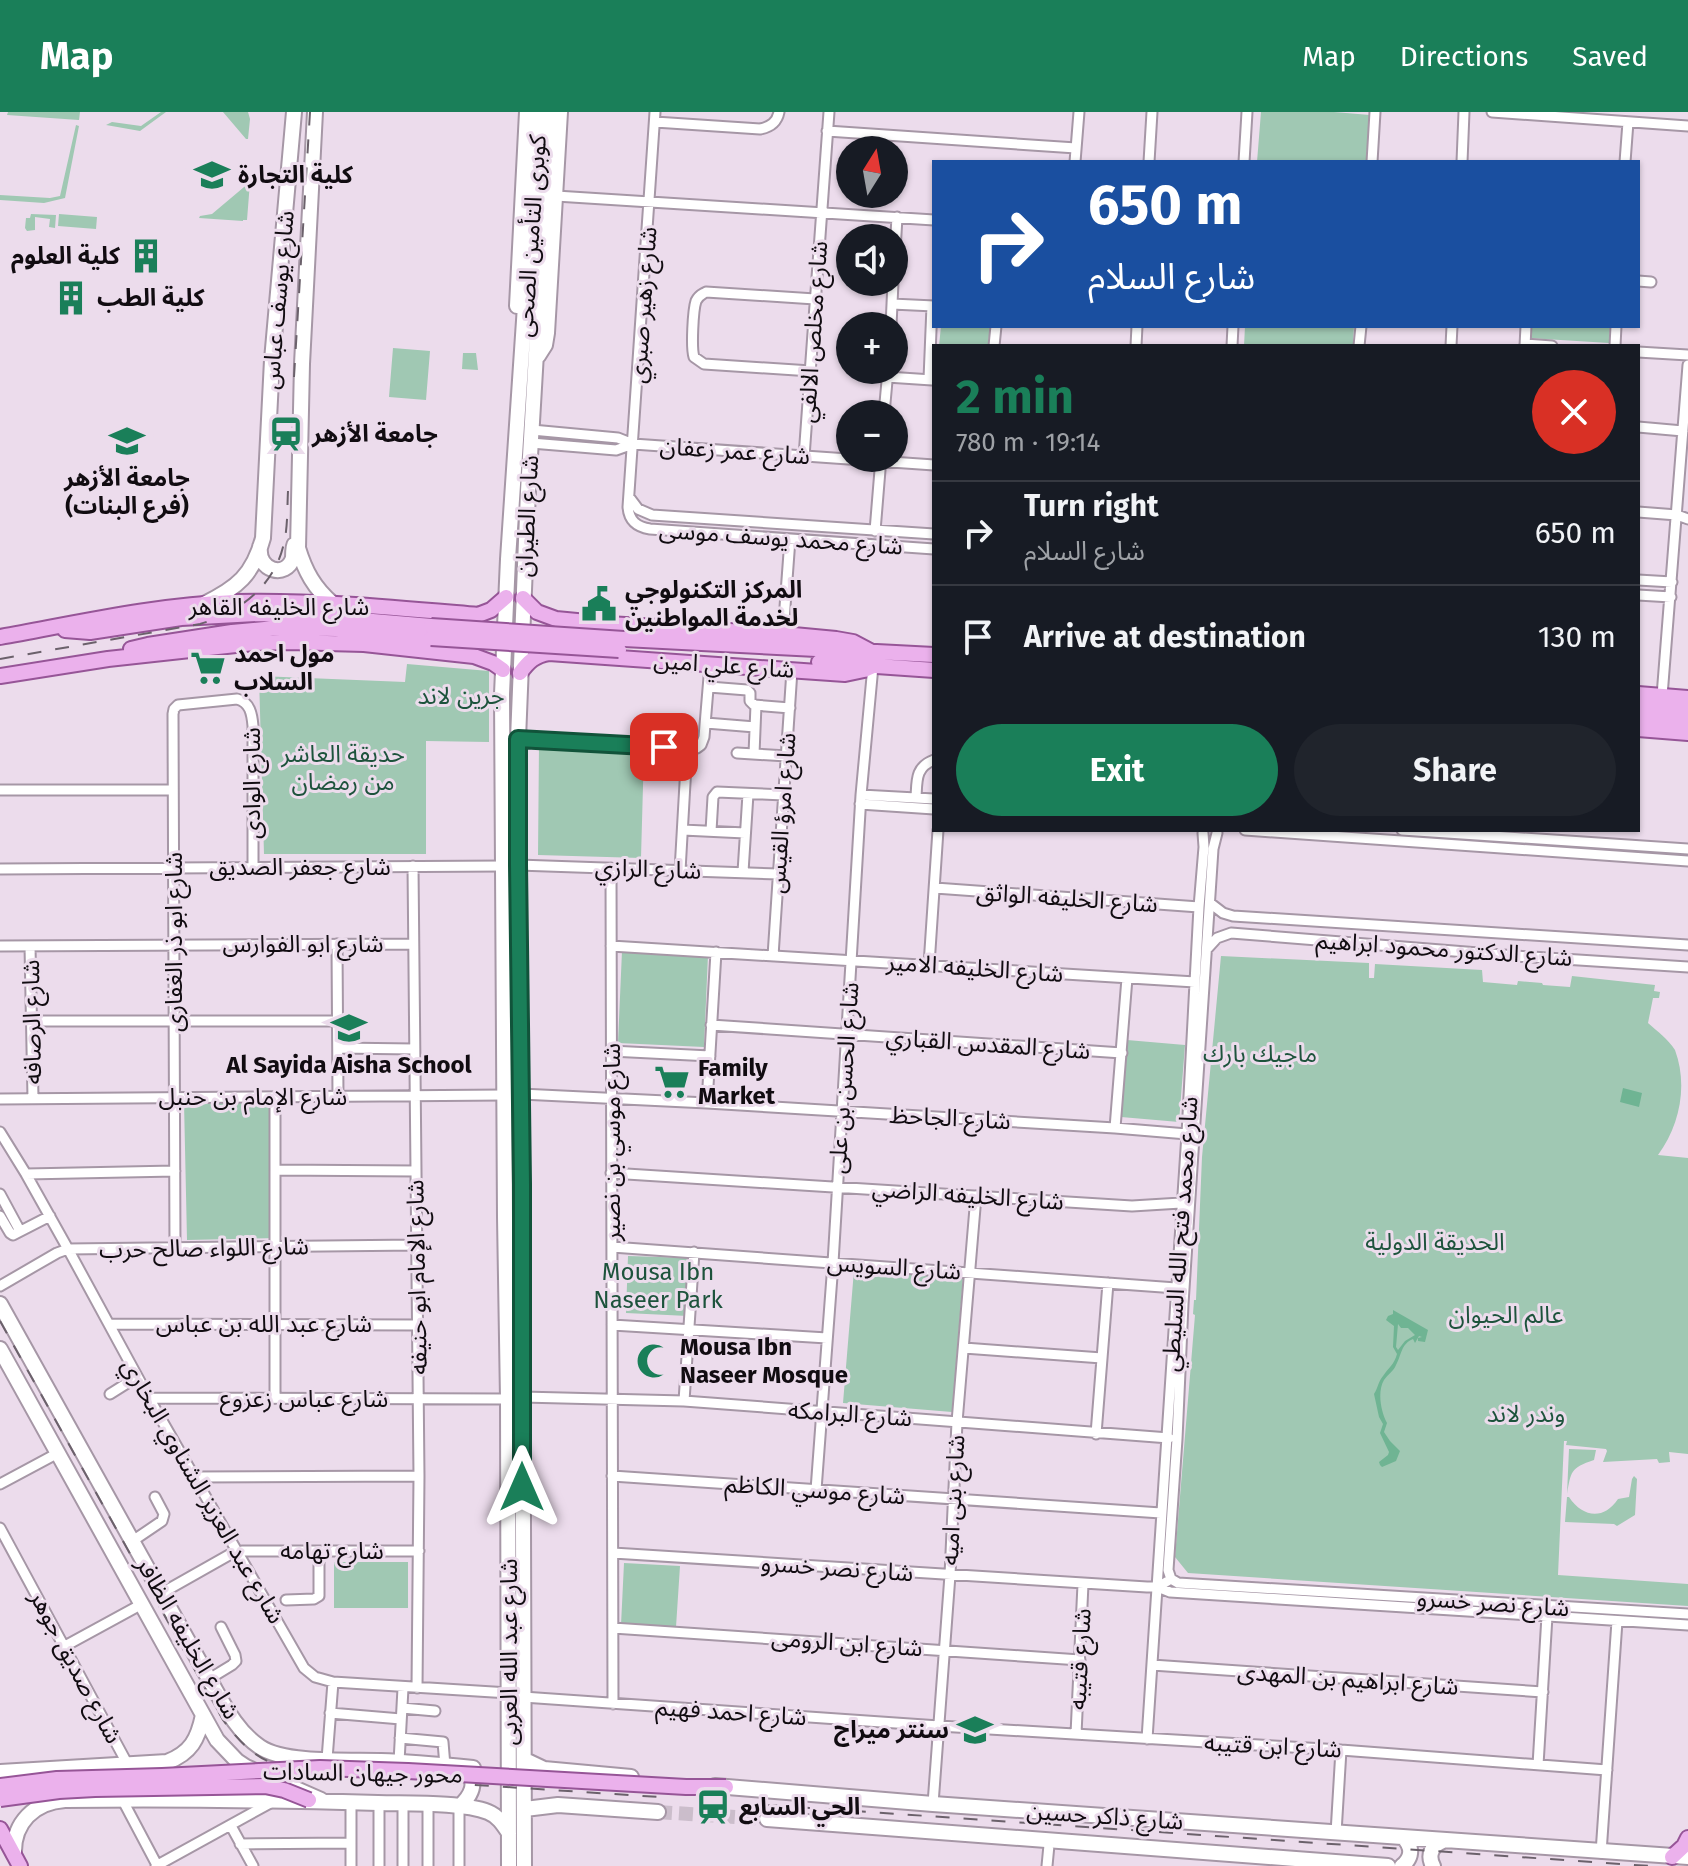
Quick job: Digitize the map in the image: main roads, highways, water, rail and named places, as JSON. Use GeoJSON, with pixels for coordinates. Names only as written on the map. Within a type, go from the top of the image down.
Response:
{"type":"FeatureCollection","features":[{"type":"Feature","properties":{"kind":"main road","name":"شارع يوسف عباس"},"geometry":{"type":"LineString","coordinates":[[202,605],[231,591],[252,566],[260,547],[272,360],[294,112]]}},
{"type":"Feature","properties":{"kind":"main road","name":"شارع يوسف عباس"},"geometry":{"type":"LineString","coordinates":[[315,112],[305,281],[298,548],[310,579],[333,604]]}},
{"type":"Feature","properties":{"kind":"main road"},"geometry":{"type":"LineString","coordinates":[[529,360],[545,345],[547,333],[556,196],[544,114]]}},
{"type":"Feature","properties":{"kind":"main road","name":"كوبرى التأمين الصحى"},"geometry":{"type":"LineString","coordinates":[[529,360],[544,114]]}},
{"type":"Feature","properties":{"kind":"main road","name":"شارع الطيران"},"geometry":{"type":"LineString","coordinates":[[520,673],[531,436],[529,360]]}},
{"type":"Feature","properties":{"kind":"main road","name":"شارع الطيران"},"geometry":{"type":"LineString","coordinates":[[503,670],[506,602],[529,360]]}},
{"type":"Feature","properties":{"kind":"main road"},"geometry":{"type":"LineString","coordinates":[[260,547],[259,555],[265,566],[276,570],[287,567],[293,558],[294,531],[298,521]]}},
{"type":"Feature","properties":{"kind":"main road","name":"شارع الخليفه القاهر"},"geometry":{"type":"LineString","coordinates":[[0,637],[130,613],[202,605],[259,602],[333,604],[483,614],[506,602]]}},
{"type":"Feature","properties":{"kind":"main road"},"geometry":{"type":"LineString","coordinates":[[506,602],[509,612],[513,613],[518,612],[523,602]]}},
{"type":"Feature","properties":{"kind":"main road","name":"شارع علي امين"},"geometry":{"type":"LineString","coordinates":[[523,602],[547,617],[582,622],[783,634],[853,642],[872,658],[932,670]]}},
{"type":"Feature","properties":{"kind":"main road"},"geometry":{"type":"LineString","coordinates":[[433,638],[445,644],[451,623],[447,612]]}},
{"type":"Feature","properties":{"kind":"main road"},"geometry":{"type":"LineString","coordinates":[[56,627],[73,632],[90,632],[181,618],[257,614],[314,616],[433,638],[503,670],[514,668],[520,673]]}},
{"type":"Feature","properties":{"kind":"main road"},"geometry":{"type":"LineString","coordinates":[[576,655],[572,646],[573,636],[582,622]]}},
{"type":"Feature","properties":{"kind":"main road"},"geometry":{"type":"LineString","coordinates":[[0,676],[108,659],[148,645],[275,628],[872,658]]}},
{"type":"Feature","properties":{"kind":"main road","name":"شارع علي امين"},"geometry":{"type":"LineString","coordinates":[[520,673],[531,660],[549,653],[845,674],[864,670],[872,658]]}},
{"type":"Feature","properties":{"kind":"main road","name":"شارع علي امين"},"geometry":{"type":"LineString","coordinates":[[872,658],[932,655]]}},
{"type":"Feature","properties":{"kind":"main road","name":"شارع عبد الله العربى"},"geometry":{"type":"LineString","coordinates":[[503,670],[522,1184],[515,1398],[516,1737],[509,1772],[509,1866]]}},
{"type":"Feature","properties":{"kind":"main road","name":"شارع عبد الله العربى"},"geometry":{"type":"LineString","coordinates":[[515,1398],[505,1217],[505,1095],[520,673]]}},
{"type":"Feature","properties":{"kind":"main road"},"geometry":{"type":"LineString","coordinates":[[1640,694],[1688,698]]}},
{"type":"Feature","properties":{"kind":"main road"},"geometry":{"type":"LineString","coordinates":[[1640,707],[1688,711]]}},
{"type":"Feature","properties":{"kind":"main road"},"geometry":{"type":"LineString","coordinates":[[1640,718],[1688,722]]}},
{"type":"Feature","properties":{"kind":"main road"},"geometry":{"type":"LineString","coordinates":[[1640,729],[1688,733]]}},
{"type":"Feature","properties":{"kind":"main road"},"geometry":{"type":"LineString","coordinates":[[505,1184],[522,1184]]}},
{"type":"Feature","properties":{"kind":"main road"},"geometry":{"type":"LineString","coordinates":[[505,1217],[514,1214],[522,1217]]}},
{"type":"Feature","properties":{"kind":"main road","name":"شارع الخليفه الظافر"},"geometry":{"type":"LineString","coordinates":[[0,1304],[160,1594],[209,1679],[246,1735],[264,1750],[286,1756],[509,1772]]}},
{"type":"Feature","properties":{"kind":"main road","name":"شارع الخليفه الظافر"},"geometry":{"type":"LineString","coordinates":[[0,1349],[217,1740],[237,1761],[315,1800]]}},
{"type":"Feature","properties":{"kind":"main road"},"geometry":{"type":"LineString","coordinates":[[33,1810],[13,1800],[2,1777],[52,1768],[153,1765],[179,1758],[196,1740],[203,1715]]}},
{"type":"Feature","properties":{"kind":"main road"},"geometry":{"type":"LineString","coordinates":[[227,1751],[241,1748],[246,1742],[246,1735]]}},
{"type":"Feature","properties":{"kind":"main road","name":"شارع عبد الله العربى"},"geometry":{"type":"LineString","coordinates":[[516,1737],[525,1760],[524,1866]]}},
{"type":"Feature","properties":{"kind":"main road"},"geometry":{"type":"LineString","coordinates":[[257,1773],[254,1761],[257,1754],[264,1750]]}},
{"type":"Feature","properties":{"kind":"main road","name":"شارع ذاكر حسين"},"geometry":{"type":"LineString","coordinates":[[525,1760],[544,1769],[726,1787],[1688,1857]]}},
{"type":"Feature","properties":{"kind":"main road","name":"محور جيهان السادات"},"geometry":{"type":"LineString","coordinates":[[2,1777],[57,1779],[320,1768],[726,1787]]}},
{"type":"Feature","properties":{"kind":"main road"},"geometry":{"type":"LineString","coordinates":[[459,1807],[473,1788],[466,1768]]}},
{"type":"Feature","properties":{"kind":"main road","name":"محور جيهان السادات"},"geometry":{"type":"LineString","coordinates":[[0,1799],[95,1789],[265,1786],[315,1800]]}},
{"type":"Feature","properties":{"kind":"main road"},"geometry":{"type":"LineString","coordinates":[[17,1860],[15,1840],[19,1827],[33,1810],[56,1801],[315,1800],[459,1807],[486,1811],[503,1822],[509,1833]]}},
{"type":"Feature","properties":{"kind":"main road"},"geometry":{"type":"LineString","coordinates":[[525,1809],[558,1805],[658,1812]]}},
{"type":"Feature","properties":{"kind":"main road","name":"شارع ذاكر حسين"},"geometry":{"type":"LineString","coordinates":[[767,1819],[1388,1866]]}},
{"type":"Feature","properties":{"kind":"main road"},"geometry":{"type":"LineString","coordinates":[[0,1829],[17,1860]]}},
{"type":"Feature","properties":{"kind":"main road"},"geometry":{"type":"LineString","coordinates":[[1402,1866],[1411,1852],[1404,1838]]}},
{"type":"Feature","properties":{"kind":"main road"},"geometry":{"type":"LineString","coordinates":[[1672,1857],[1688,1838]]}},
{"type":"Feature","properties":{"kind":"main road"},"geometry":{"type":"LineString","coordinates":[[1433,1866],[1431,1853],[1434,1846],[1443,1841]]}},
{"type":"Feature","properties":{"kind":"tunnel"},"geometry":{"type":"LineString","coordinates":[[658,1812],[767,1819]]}},
{"type":"Feature","properties":{"kind":"railway"},"geometry":{"type":"LineString","coordinates":[[294,377],[310,112]]}},
{"type":"Feature","properties":{"kind":"railway"},"geometry":{"type":"LineString","coordinates":[[0,659],[200,624],[228,613],[262,586],[278,561],[286,533],[288,491]]}},
{"type":"Feature","properties":{"kind":"railway"},"geometry":{"type":"LineString","coordinates":[[0,1321],[223,1720],[250,1750],[269,1762],[308,1774],[659,1797]]}},
{"type":"Feature","properties":{"kind":"railway"},"geometry":{"type":"LineString","coordinates":[[768,1805],[1650,1866]]}},
{"type":"Feature","properties":{"kind":"place","name":"كلية التجارة"},"geometry":{"type":"Point","coordinates":[212,175]}},
{"type":"Feature","properties":{"kind":"place","name":"كلية العلوم"},"geometry":{"type":"Point","coordinates":[146,256]}},
{"type":"Feature","properties":{"kind":"place","name":"كلية الطب"},"geometry":{"type":"Point","coordinates":[71,298]}},
{"type":"Feature","properties":{"kind":"place","name":"جامعة الأزهر"},"geometry":{"type":"Point","coordinates":[286,434]}},
{"type":"Feature","properties":{"kind":"place","name":"جامعة الأزهر (فرع البنات)"},"geometry":{"type":"Point","coordinates":[127,441]}},
{"type":"Feature","properties":{"kind":"place","name":"المركز التكنولوجي لخدمة المواطنين"},"geometry":{"type":"Point","coordinates":[599,604]}},
{"type":"Feature","properties":{"kind":"place","name":"مول احمد السلاب"},"geometry":{"type":"Point","coordinates":[208,668]}},
{"type":"Feature","properties":{"kind":"place","name":"Al Sayida Aisha School"},"geometry":{"type":"Point","coordinates":[349,1028]}},
{"type":"Feature","properties":{"kind":"place","name":"Family Market"},"geometry":{"type":"Point","coordinates":[672,1082]}},
{"type":"Feature","properties":{"kind":"place","name":"Mousa Ibn Naseer Mosque"},"geometry":{"type":"Point","coordinates":[654,1361]}},
{"type":"Feature","properties":{"kind":"place","name":"سنتر ميراج"},"geometry":{"type":"Point","coordinates":[975,1730]}},
{"type":"Feature","properties":{"kind":"place","name":"الحي السابع"},"geometry":{"type":"Point","coordinates":[713,1807]}},
{"type":"Feature","properties":{"kind":"park label","name":"جرين لاند"},"geometry":{"type":"Point","coordinates":[461,696]}},
{"type":"Feature","properties":{"kind":"park label","name":"حديقة العاشر من رمضان"},"geometry":{"type":"Point","coordinates":[343,768]}},
{"type":"Feature","properties":{"kind":"park label","name":"ماجيك بارك"},"geometry":{"type":"Point","coordinates":[1260,1054]}},
{"type":"Feature","properties":{"kind":"park label","name":"الحديقة الدولية"},"geometry":{"type":"Point","coordinates":[1435,1242]}},
{"type":"Feature","properties":{"kind":"park label","name":"Mousa Ibn Naseer Park"},"geometry":{"type":"Point","coordinates":[658,1286]}},
{"type":"Feature","properties":{"kind":"park label","name":"عالم الحيوان"},"geometry":{"type":"Point","coordinates":[1506,1315]}},
{"type":"Feature","properties":{"kind":"park label","name":"وندر لاند"},"geometry":{"type":"Point","coordinates":[1526,1414]}}]}
